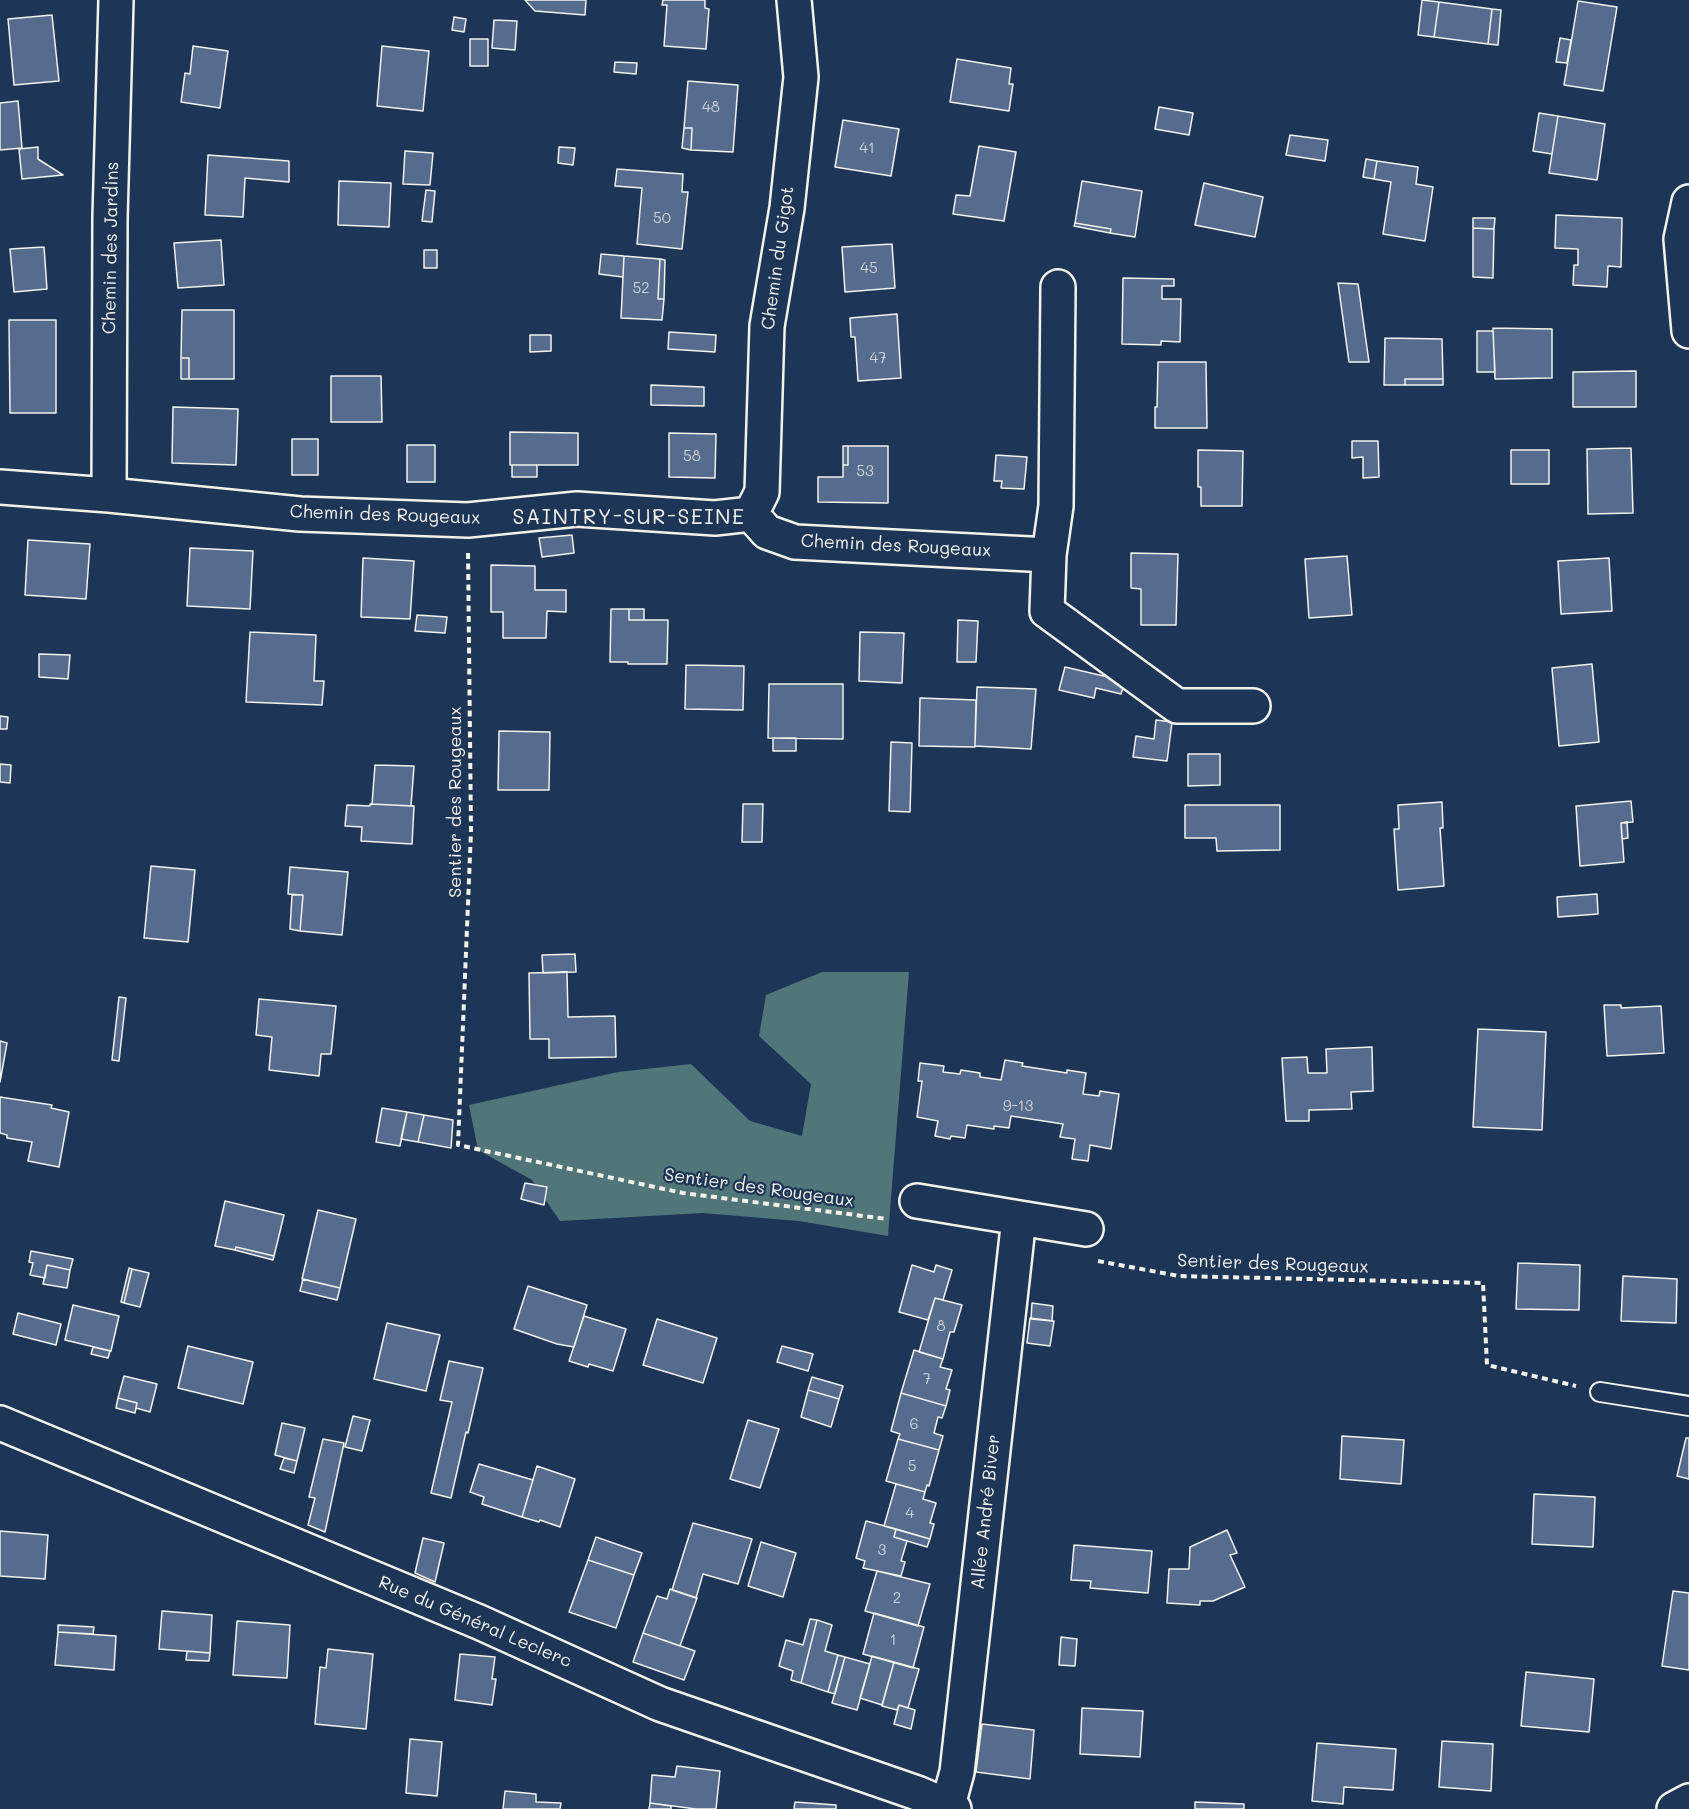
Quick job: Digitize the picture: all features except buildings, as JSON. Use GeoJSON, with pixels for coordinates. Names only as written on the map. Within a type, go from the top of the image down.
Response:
{"type":"FeatureCollection","features":[{"type":"Feature","properties":{"kind":"street","name":"Chemin des Jardins"},"geometry":{"type":"LineString","coordinates":[[109,495],[110,218],[116,0]]}},
{"type":"Feature","properties":{"kind":"street","name":"Chemin du Gigot"},"geometry":{"type":"LineString","coordinates":[[751,514],[762,492],[767,326],[787,208],[801,77],[794,0]]}},
{"type":"Feature","properties":{"kind":"street"},"geometry":{"type":"LineString","coordinates":[[1689,202],[1681,239],[1689,331]]}},
{"type":"Feature","properties":{"kind":"street"},"geometry":{"type":"LineString","coordinates":[[1058,287],[1056,506],[1048,555],[1047,612],[1177,706],[1253,706]]}},
{"type":"Feature","properties":{"kind":"street","name":"Chemin des Rougeaux"},"geometry":{"type":"LineString","coordinates":[[0,487],[109,495],[300,514],[468,520],[577,509],[715,518],[751,514],[768,532],[795,542],[1048,555]]}},
{"type":"Feature","properties":{"kind":"street"},"geometry":{"type":"LineString","coordinates":[[917,1201],[1086,1229]]}},
{"type":"Feature","properties":{"kind":"street","name":"Allée André Biver"},"geometry":{"type":"LineString","coordinates":[[951,1807],[957,1772],[1019,1218]]}},
{"type":"Feature","properties":{"kind":"street","name":"Rue du Général Leclerc"},"geometry":{"type":"LineString","coordinates":[[0,1423],[479,1622],[660,1704],[917,1792],[951,1807]]}},
{"type":"Feature","properties":{"kind":"street"},"geometry":{"type":"LineString","coordinates":[[1674,1809],[1689,1801]]}},
{"type":"Feature","properties":{"kind":"lane"},"geometry":{"type":"LineString","coordinates":[[1600,1392],[1689,1406]]}},
{"type":"Feature","properties":{"kind":"path","name":"Sentier des Rougeaux"},"geometry":{"type":"LineString","coordinates":[[468,520],[471,831],[458,1145],[684,1193],[888,1219]]}},
{"type":"Feature","properties":{"kind":"path","name":"Sentier des Rougeaux"},"geometry":{"type":"LineString","coordinates":[[1097,1261],[1179,1276],[1483,1283],[1487,1365],[1600,1392]]}},
{"type":"Feature","properties":{"kind":"green space"},"geometry":{"type":"Polygon","coordinates":[[[822,972],[909,972],[888,1236],[799,1221],[703,1213],[560,1221],[532,1180],[478,1150],[469,1105],[618,1072],[691,1064],[750,1121],[802,1136],[811,1084],[759,1036],[766,995],[822,972]]]}},
{"type":"Feature","properties":{"kind":"district","name":"SAINTRY-SUR-SEINE"},"geometry":{"type":"Point","coordinates":[629,518]}}]}
